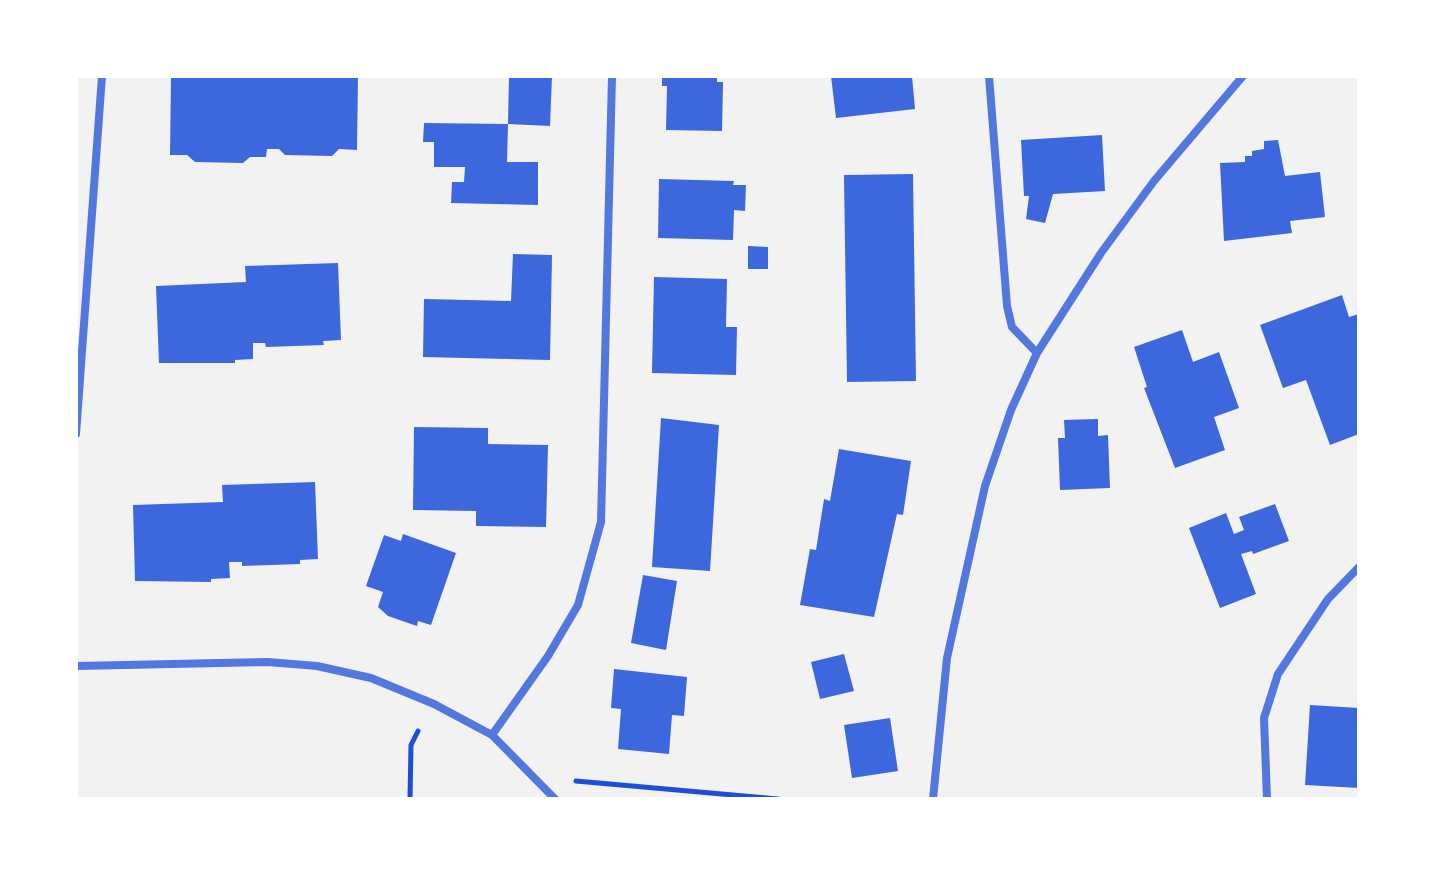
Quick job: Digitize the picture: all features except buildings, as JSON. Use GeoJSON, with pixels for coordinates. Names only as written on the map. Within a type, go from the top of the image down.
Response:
{"type":"FeatureCollection","features":[{"type":"Feature","properties":{"kind":"street"},"geometry":{"type":"LineString","coordinates":[[76,434],[102,76]]}},
{"type":"Feature","properties":{"kind":"street"},"geometry":{"type":"LineString","coordinates":[[492,735],[548,656],[578,605],[601,522],[606,459],[612,76]]}},
{"type":"Feature","properties":{"kind":"street"},"geometry":{"type":"LineString","coordinates":[[989,76],[1007,306],[1012,327],[1037,353]]}},
{"type":"Feature","properties":{"kind":"street"},"geometry":{"type":"LineString","coordinates":[[933,799],[947,658],[985,486],[1011,410],[1060,312],[1154,181],[1243,76]]}},
{"type":"Feature","properties":{"kind":"street"},"geometry":{"type":"LineString","coordinates":[[1267,799],[1264,718],[1278,674],[1328,599],[1359,567]]}},
{"type":"Feature","properties":{"kind":"street"},"geometry":{"type":"LineString","coordinates":[[76,666],[268,662],[317,666],[371,678],[434,704],[492,735],[555,799]]}},
{"type":"Feature","properties":{"kind":"path"},"geometry":{"type":"LineString","coordinates":[[410,799],[411,745],[418,731]]}},
{"type":"Feature","properties":{"kind":"path"},"geometry":{"type":"LineString","coordinates":[[576,781],[778,799]]}}]}
